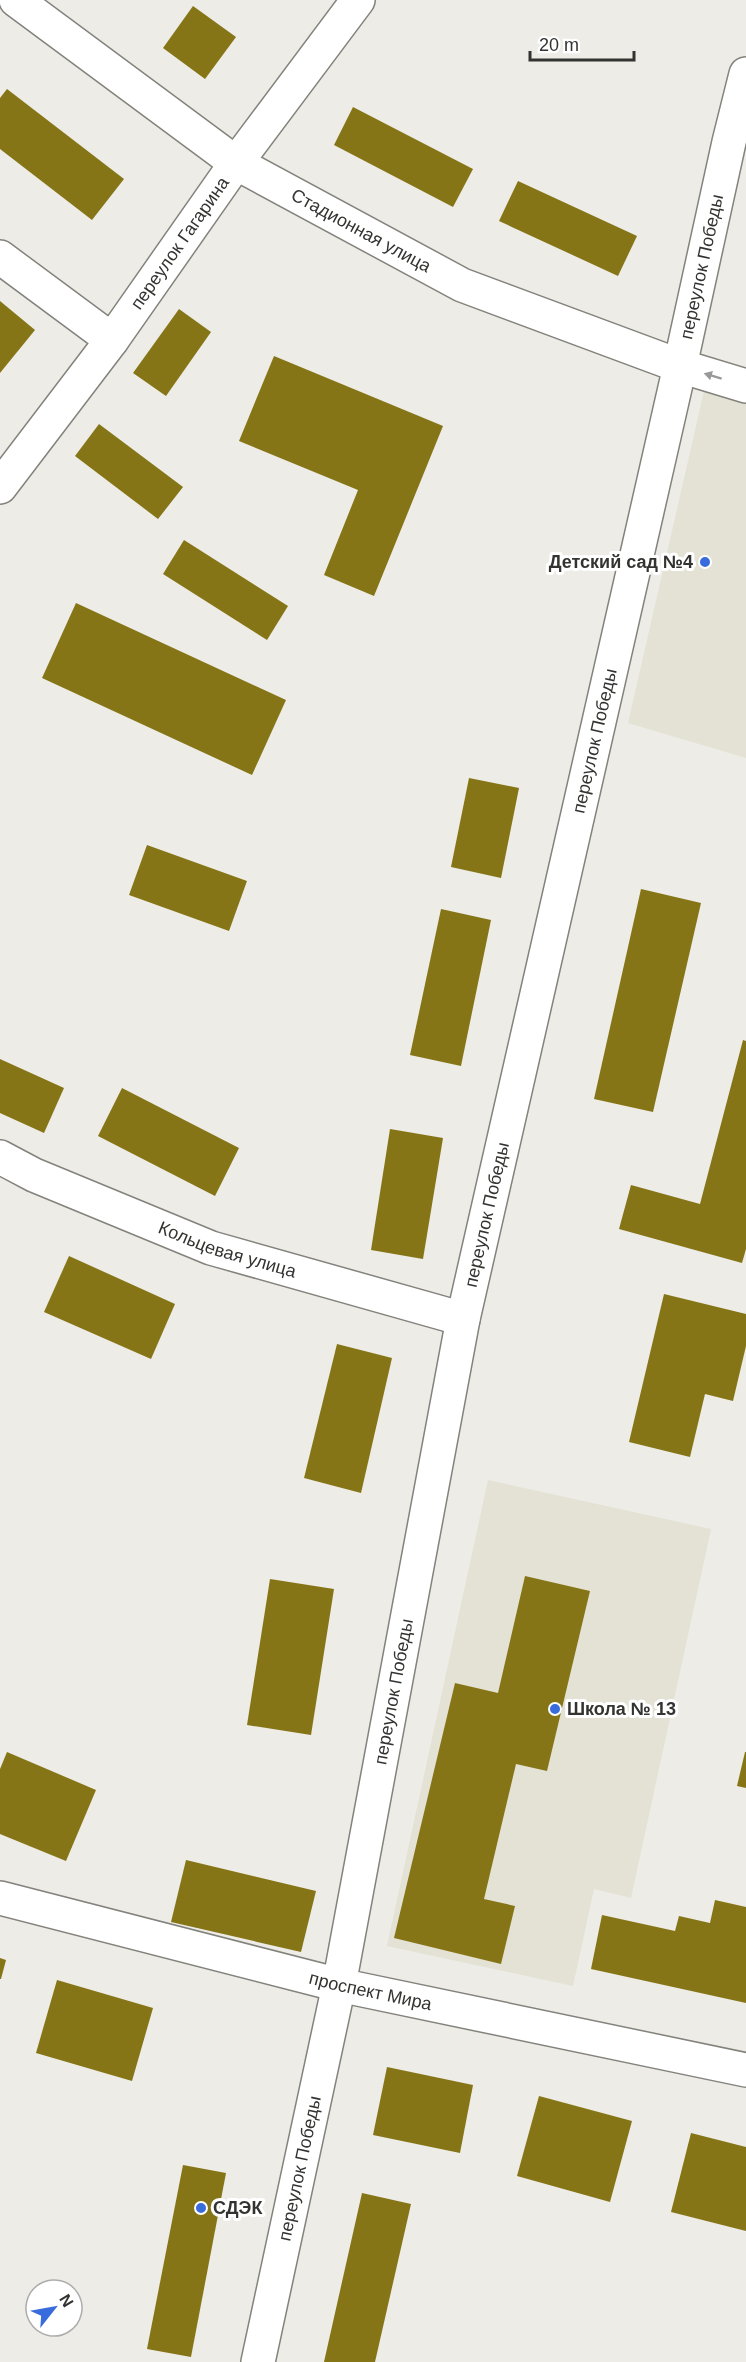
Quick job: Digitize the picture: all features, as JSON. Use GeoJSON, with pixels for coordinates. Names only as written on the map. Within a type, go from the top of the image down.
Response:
{"type":"FeatureCollection","features":[{"type":"Feature","properties":{"kind":"street","name":"Стадионная улица"},"geometry":{"type":"LineString","coordinates":[[16,0],[236,163],[462,285],[680,366],[746,386]]}},
{"type":"Feature","properties":{"kind":"street","name":"переулок Гагарина"},"geometry":{"type":"LineString","coordinates":[[0,487],[111,340],[236,163],[358,0]]}},
{"type":"Feature","properties":{"kind":"street","name":"переулок Победы"},"geometry":{"type":"LineString","coordinates":[[258,2362],[339,1985],[463,1319],[680,366],[737,144],[746,74]]}},
{"type":"Feature","properties":{"kind":"street"},"geometry":{"type":"LineString","coordinates":[[0,257],[111,340]]}},
{"type":"Feature","properties":{"kind":"street","name":"Кольцевая улица"},"geometry":{"type":"LineString","coordinates":[[0,1157],[34,1175],[211,1248],[463,1319]]}},
{"type":"Feature","properties":{"kind":"street","name":"проспект Мира"},"geometry":{"type":"LineString","coordinates":[[0,1898],[339,1985],[746,2070]]}},
{"type":"Feature","properties":{"kind":"shaded area","name":"Детский сад №4"},"geometry":{"type":"Polygon","coordinates":[[[705,387],[746,400],[746,758],[628,723],[705,387]]]}},
{"type":"Feature","properties":{"kind":"shaded area","name":"Школа № 13"},"geometry":{"type":"Polygon","coordinates":[[[488,1480],[711,1529],[631,1898],[594,1889],[573,1986],[387,1946],[488,1480]]]}},
{"type":"Feature","properties":{"kind":"building"},"geometry":{"type":"Polygon","coordinates":[[[193,6],[236,37],[205,79],[163,48],[193,6]]]}},
{"type":"Feature","properties":{"kind":"building"},"geometry":{"type":"Polygon","coordinates":[[[7,89],[124,179],[92,220],[0,149],[0,98],[7,89]]]}},
{"type":"Feature","properties":{"kind":"building"},"geometry":{"type":"Polygon","coordinates":[[[353,107],[473,169],[453,207],[334,145],[353,107]]]}},
{"type":"Feature","properties":{"kind":"building"},"geometry":{"type":"Polygon","coordinates":[[[518,181],[637,236],[618,276],[499,221],[518,181]]]}},
{"type":"Feature","properties":{"kind":"building"},"geometry":{"type":"Polygon","coordinates":[[[0,301],[35,330],[0,373],[0,301]]]}},
{"type":"Feature","properties":{"kind":"building"},"geometry":{"type":"Polygon","coordinates":[[[179,309],[211,332],[166,396],[133,373],[179,309]]]}},
{"type":"Feature","properties":{"kind":"building"},"geometry":{"type":"Polygon","coordinates":[[[274,356],[443,426],[374,596],[324,575],[358,490],[239,441],[274,356]]]}},
{"type":"Feature","properties":{"kind":"building"},"geometry":{"type":"Polygon","coordinates":[[[99,424],[183,487],[158,519],[75,456],[99,424]]]}},
{"type":"Feature","properties":{"kind":"building"},"geometry":{"type":"Polygon","coordinates":[[[184,540],[288,606],[267,640],[163,574],[184,540]]]}},
{"type":"Feature","properties":{"kind":"building"},"geometry":{"type":"Polygon","coordinates":[[[76,603],[286,700],[252,775],[42,678],[76,603]]]}},
{"type":"Feature","properties":{"kind":"building"},"geometry":{"type":"Polygon","coordinates":[[[469,778],[519,788],[501,878],[451,867],[469,778]]]}},
{"type":"Feature","properties":{"kind":"building"},"geometry":{"type":"Polygon","coordinates":[[[147,845],[247,881],[229,931],[129,895],[147,845]]]}},
{"type":"Feature","properties":{"kind":"building"},"geometry":{"type":"Polygon","coordinates":[[[641,889],[701,903],[653,1112],[594,1099],[641,889]]]}},
{"type":"Feature","properties":{"kind":"building"},"geometry":{"type":"Polygon","coordinates":[[[441,909],[491,920],[461,1066],[410,1055],[441,909]]]}},
{"type":"Feature","properties":{"kind":"building"},"geometry":{"type":"Polygon","coordinates":[[[743,1040],[746,1041],[746,1249],[742,1263],[619,1229],[631,1185],[700,1204],[743,1040]]]}},
{"type":"Feature","properties":{"kind":"building"},"geometry":{"type":"Polygon","coordinates":[[[0,1059],[64,1088],[44,1133],[0,1113],[0,1059]]]}},
{"type":"Feature","properties":{"kind":"building"},"geometry":{"type":"Polygon","coordinates":[[[122,1088],[239,1148],[215,1196],[98,1136],[122,1088]]]}},
{"type":"Feature","properties":{"kind":"building"},"geometry":{"type":"Polygon","coordinates":[[[390,1129],[443,1138],[423,1259],[371,1250],[390,1129]]]}},
{"type":"Feature","properties":{"kind":"building"},"geometry":{"type":"Polygon","coordinates":[[[69,1256],[175,1304],[151,1359],[44,1312],[69,1256]]]}},
{"type":"Feature","properties":{"kind":"building"},"geometry":{"type":"Polygon","coordinates":[[[664,1294],[746,1314],[746,1346],[733,1401],[705,1394],[690,1457],[629,1442],[664,1294]]]}},
{"type":"Feature","properties":{"kind":"building"},"geometry":{"type":"Polygon","coordinates":[[[337,1344],[392,1358],[361,1493],[304,1478],[337,1344]]]}},
{"type":"Feature","properties":{"kind":"building"},"geometry":{"type":"Polygon","coordinates":[[[525,1576],[590,1591],[547,1771],[516,1764],[484,1899],[515,1906],[501,1964],[394,1938],[455,1683],[498,1693],[525,1576]]]}},
{"type":"Feature","properties":{"kind":"building"},"geometry":{"type":"Polygon","coordinates":[[[270,1579],[334,1589],[311,1735],[247,1725],[270,1579]]]}},
{"type":"Feature","properties":{"kind":"building"},"geometry":{"type":"Polygon","coordinates":[[[7,1752],[96,1790],[66,1861],[0,1834],[0,1769],[7,1752]]]}},
{"type":"Feature","properties":{"kind":"building"},"geometry":{"type":"Polygon","coordinates":[[[746,1752],[746,1788],[737,1786],[746,1752]]]}},
{"type":"Feature","properties":{"kind":"building"},"geometry":{"type":"Polygon","coordinates":[[[186,1860],[316,1891],[301,1952],[171,1922],[186,1860]]]}},
{"type":"Feature","properties":{"kind":"building"},"geometry":{"type":"Polygon","coordinates":[[[715,1900],[746,1907],[746,2003],[591,1969],[602,1915],[675,1931],[679,1916],[710,1923],[715,1900]]]}},
{"type":"Feature","properties":{"kind":"building"},"geometry":{"type":"Polygon","coordinates":[[[0,1958],[6,1960],[1,1979],[0,1979],[0,1958]]]}},
{"type":"Feature","properties":{"kind":"building"},"geometry":{"type":"Polygon","coordinates":[[[57,1980],[153,2008],[132,2081],[36,2053],[57,1980]]]}},
{"type":"Feature","properties":{"kind":"building"},"geometry":{"type":"Polygon","coordinates":[[[387,2067],[473,2085],[460,2153],[373,2135],[387,2067]]]}},
{"type":"Feature","properties":{"kind":"building"},"geometry":{"type":"Polygon","coordinates":[[[539,2096],[632,2121],[610,2202],[517,2176],[539,2096]]]}},
{"type":"Feature","properties":{"kind":"building"},"geometry":{"type":"Polygon","coordinates":[[[691,2133],[746,2147],[746,2231],[671,2212],[691,2133]]]}},
{"type":"Feature","properties":{"kind":"building"},"geometry":{"type":"Polygon","coordinates":[[[183,2165],[226,2173],[191,2357],[147,2349],[183,2165]]]}},
{"type":"Feature","properties":{"kind":"building"},"geometry":{"type":"Polygon","coordinates":[[[362,2193],[411,2204],[375,2362],[324,2362],[362,2193]]]}},
{"type":"Feature","properties":{"kind":"place","name":"Детский сад №4"},"geometry":{"type":"Point","coordinates":[705,562]}},
{"type":"Feature","properties":{"kind":"place","name":"Школа № 13"},"geometry":{"type":"Point","coordinates":[555,1709]}},
{"type":"Feature","properties":{"kind":"place","name":"СДЭК"},"geometry":{"type":"Point","coordinates":[201,2208]}}]}
